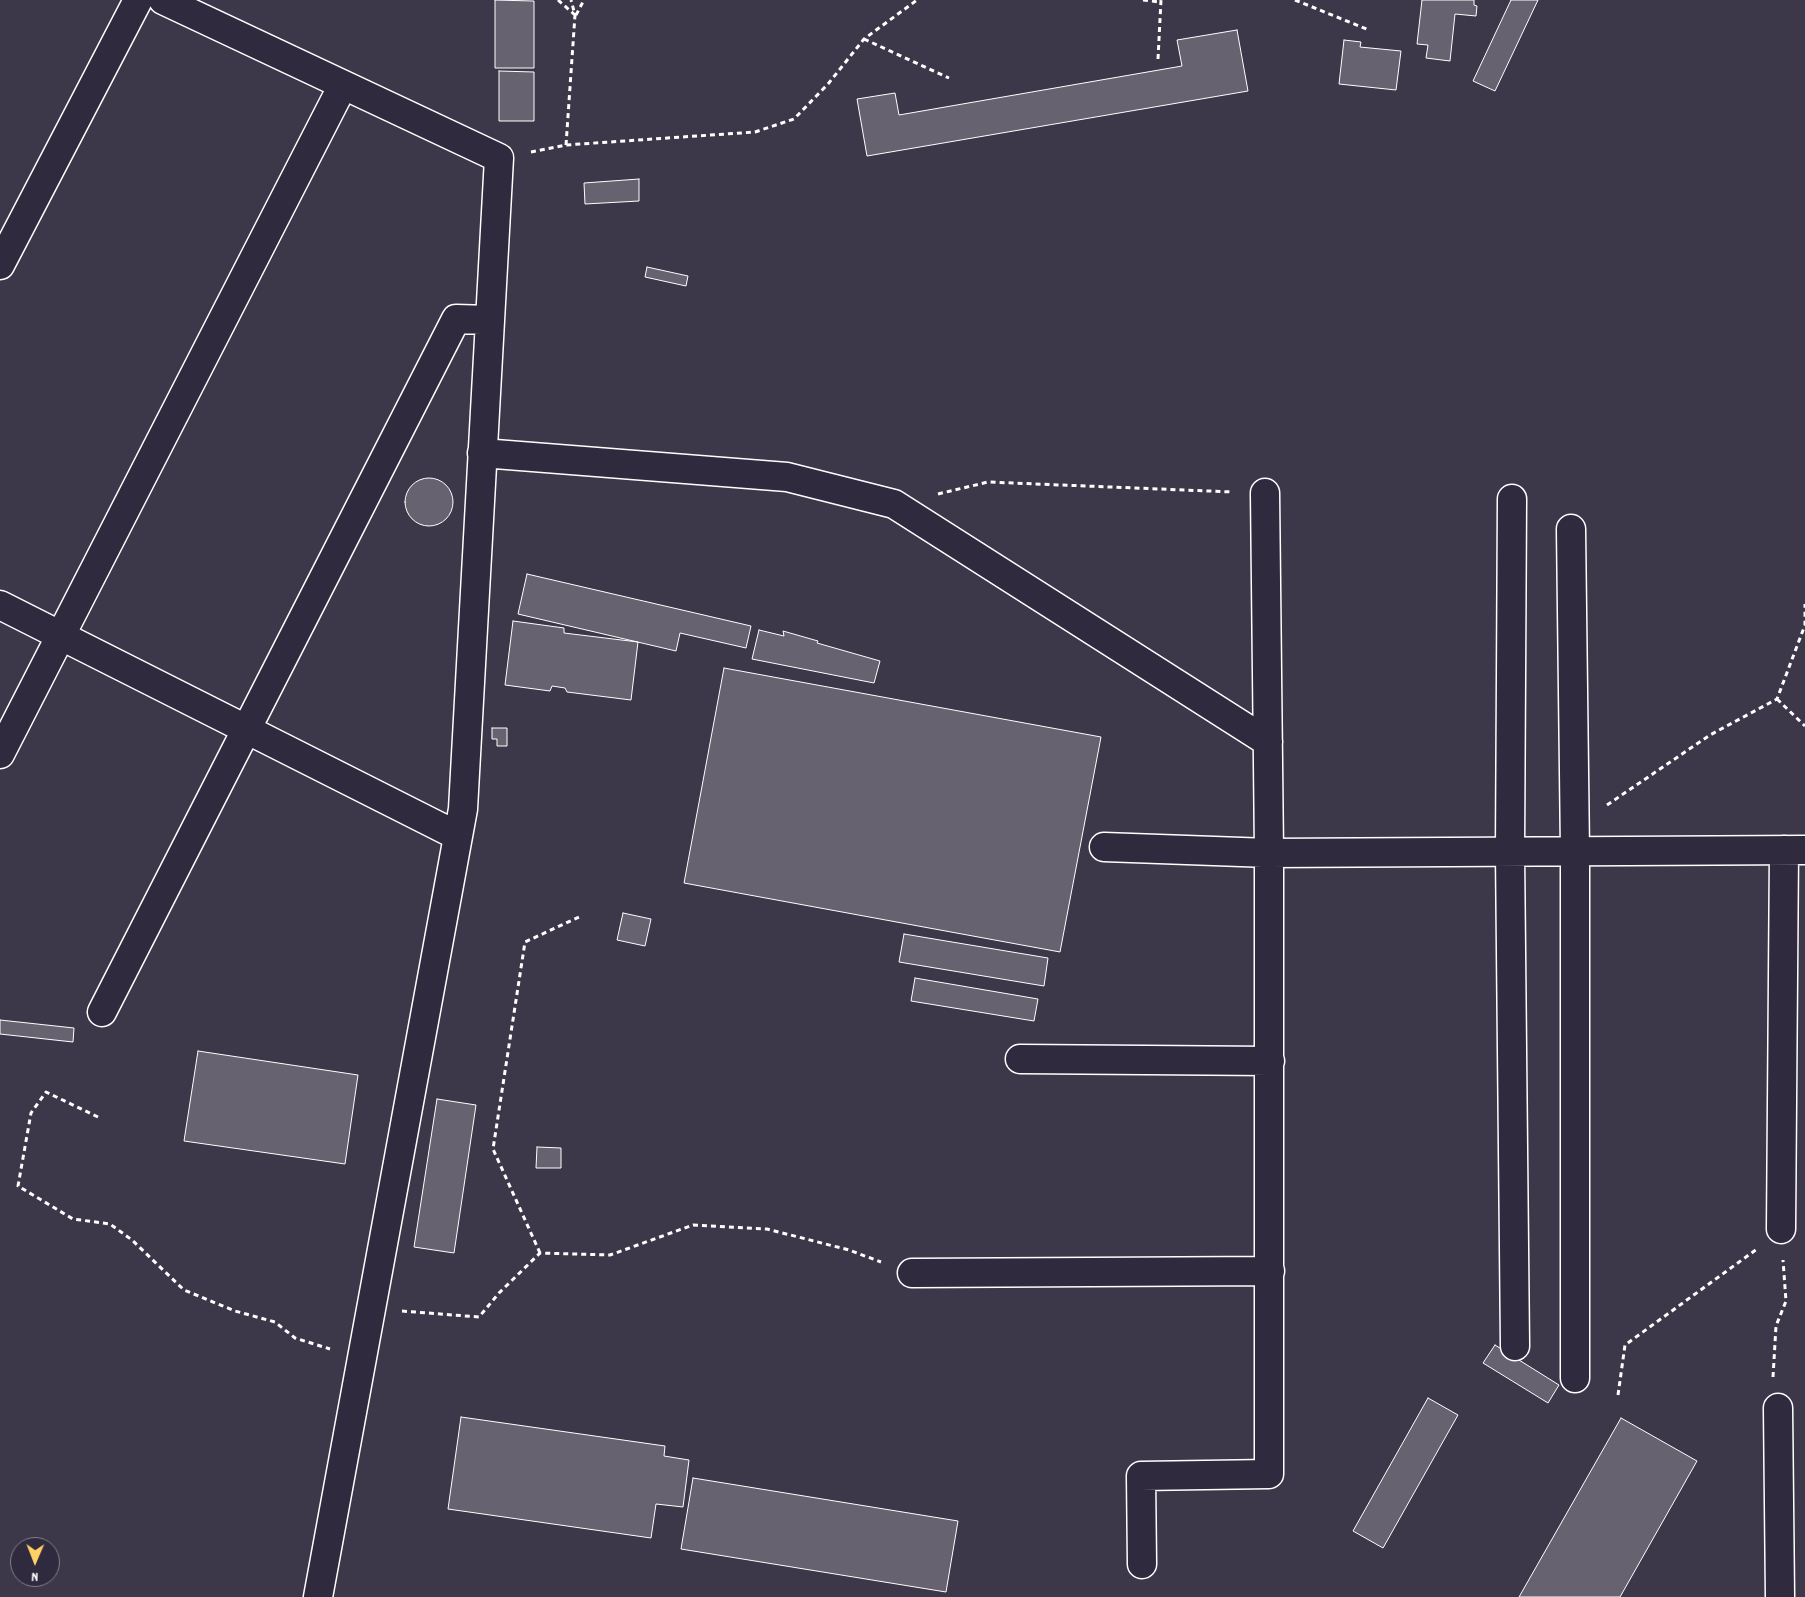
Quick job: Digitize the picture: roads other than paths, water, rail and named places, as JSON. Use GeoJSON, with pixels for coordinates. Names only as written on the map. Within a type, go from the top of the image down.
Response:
{"type":"FeatureCollection","features":[{"type":"Feature","properties":{"kind":"street"},"geometry":{"type":"LineString","coordinates":[[0,265],[138,0]]}},
{"type":"Feature","properties":{"kind":"street"},"geometry":{"type":"LineString","coordinates":[[163,0],[499,158],[463,809],[318,1597]]}},
{"type":"Feature","properties":{"kind":"street"},"geometry":{"type":"LineString","coordinates":[[0,754],[343,85]]}},
{"type":"Feature","properties":{"kind":"street"},"geometry":{"type":"LineString","coordinates":[[102,1012],[456,319],[490,320]]}},
{"type":"Feature","properties":{"kind":"street"},"geometry":{"type":"LineString","coordinates":[[482,453],[787,477],[894,504],[1268,742]]}},
{"type":"Feature","properties":{"kind":"street"},"geometry":{"type":"LineString","coordinates":[[1142,1564],[1141,1476],[1270,1474],[1269,853],[1265,493]]}},
{"type":"Feature","properties":{"kind":"street"},"geometry":{"type":"LineString","coordinates":[[1512,499],[1510,852],[1515,1346]]}},
{"type":"Feature","properties":{"kind":"street"},"geometry":{"type":"LineString","coordinates":[[1571,529],[1575,852],[1575,1378]]}},
{"type":"Feature","properties":{"kind":"street"},"geometry":{"type":"LineString","coordinates":[[0,605],[458,836]]}},
{"type":"Feature","properties":{"kind":"street"},"geometry":{"type":"LineString","coordinates":[[1104,847],[1269,853],[1795,850],[1781,1229]]}},
{"type":"Feature","properties":{"kind":"street"},"geometry":{"type":"LineString","coordinates":[[1020,1058],[1270,1061]]}},
{"type":"Feature","properties":{"kind":"street"},"geometry":{"type":"LineString","coordinates":[[912,1273],[1270,1271]]}},
{"type":"Feature","properties":{"kind":"street"},"geometry":{"type":"LineString","coordinates":[[1778,1408],[1780,1597]]}}]}
